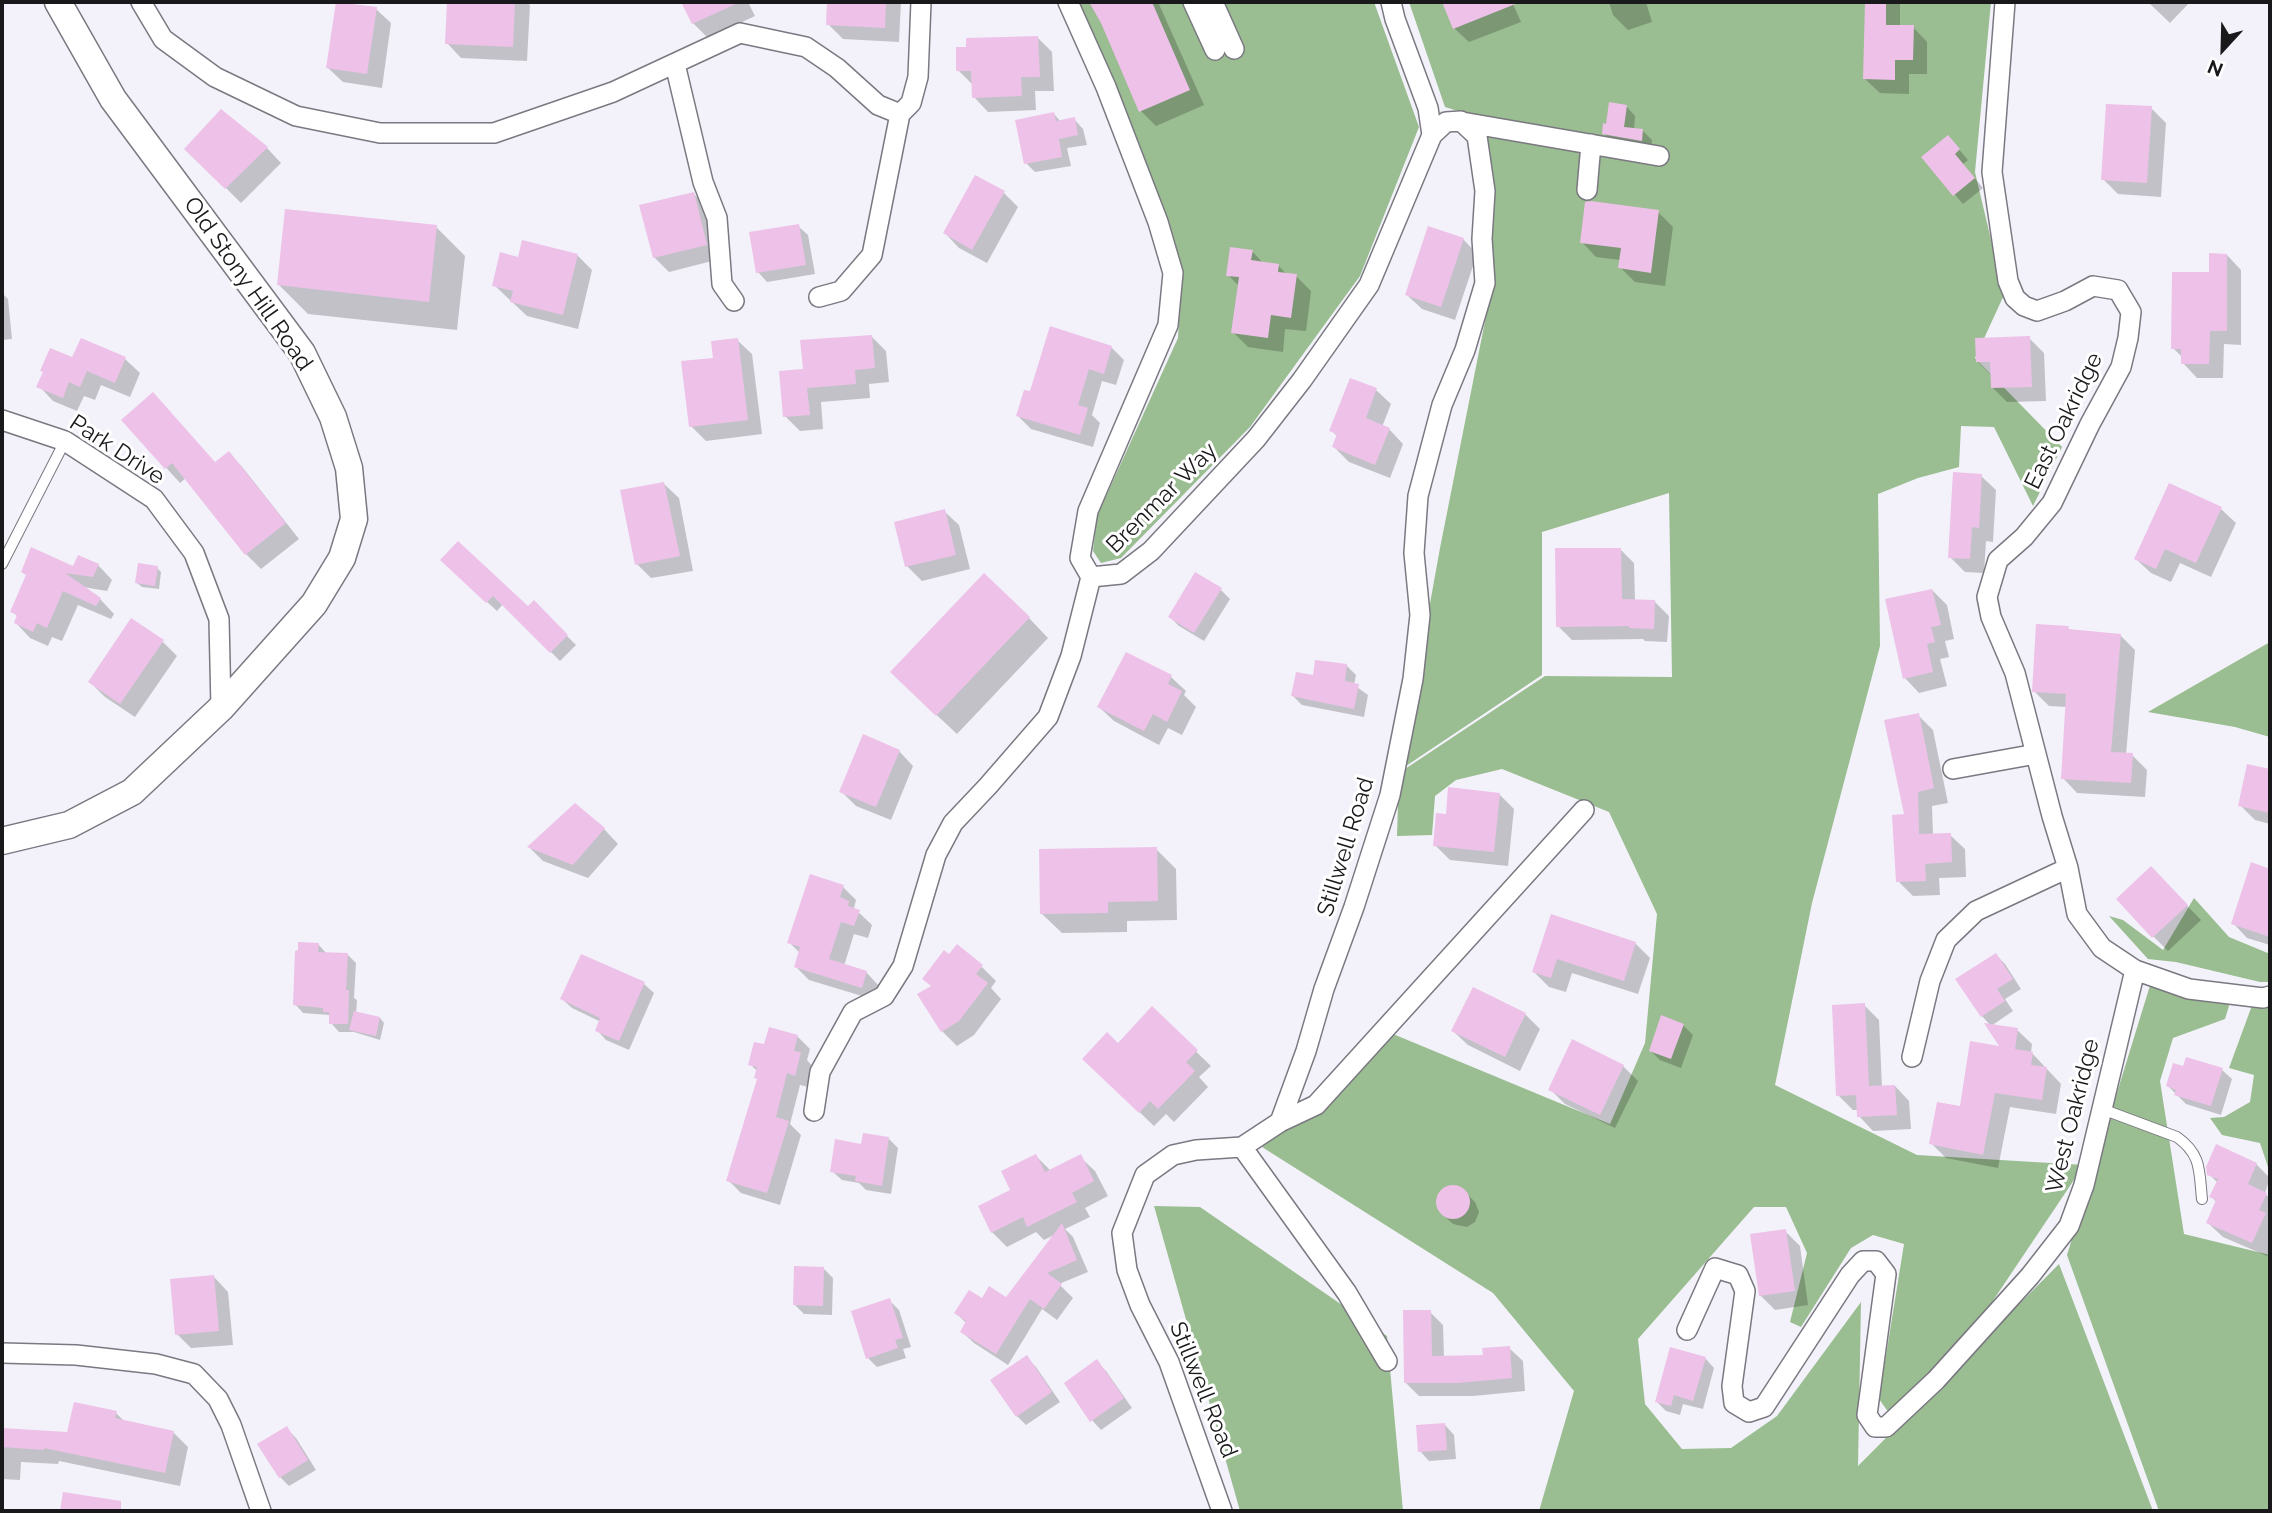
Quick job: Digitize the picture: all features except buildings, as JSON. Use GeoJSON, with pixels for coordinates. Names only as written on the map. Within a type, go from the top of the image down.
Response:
{"type":"FeatureCollection","features":[{"type":"Feature","properties":{"kind":"street","name":"Old Stony Hill Road"},"geometry":{"type":"LineString","coordinates":[[2,841],[69,825],[132,792],[221,708],[314,604],[342,558],[354,519],[349,468],[333,417],[302,353],[113,99],[58,2]]}},
{"type":"Feature","properties":{"kind":"street"},"geometry":{"type":"LineString","coordinates":[[141,2],[163,39],[215,77],[296,116],[380,133],[494,133],[613,92],[740,33],[774,38],[806,47],[838,68],[878,105],[900,114]]}},
{"type":"Feature","properties":{"kind":"street"},"geometry":{"type":"LineString","coordinates":[[819,297],[841,291],[872,255],[900,114],[911,103],[918,77],[921,2]]}},
{"type":"Feature","properties":{"kind":"street","name":"Brenmar Way"},"geometry":{"type":"LineString","coordinates":[[1068,2],[1107,87],[1158,222],[1173,272],[1168,325],[1088,512],[1080,558],[1091,577],[1121,574],[1151,551],[1256,439],[1302,380],[1369,285],[1432,135]]}},
{"type":"Feature","properties":{"kind":"street"},"geometry":{"type":"LineString","coordinates":[[1193,2],[1224,49],[1213,2]]}},
{"type":"Feature","properties":{"kind":"street"},"geometry":{"type":"LineString","coordinates":[[1391,2],[1428,108],[1432,135]]}},
{"type":"Feature","properties":{"kind":"street","name":"East Oakridge"},"geometry":{"type":"LineString","coordinates":[[2005,2],[1992,172],[2008,281],[2015,298],[2024,306],[2038,311],[2093,286],[2118,290],[2131,312],[2121,367],[2052,503],[2024,537],[1998,560],[1987,597],[1991,617],[2015,673],[2068,867],[2077,914],[2102,948],[2136,970]]}},
{"type":"Feature","properties":{"kind":"street"},"geometry":{"type":"LineString","coordinates":[[675,64],[703,182],[717,218],[722,284],[734,301]]}},
{"type":"Feature","properties":{"kind":"street"},"geometry":{"type":"LineString","coordinates":[[1432,135],[1446,122],[1461,121],[1659,156]]}},
{"type":"Feature","properties":{"kind":"street","name":"Stillwell Road"},"geometry":{"type":"LineString","coordinates":[[1222,1511],[1169,1362],[1140,1305],[1127,1270],[1122,1233],[1145,1175],[1173,1155],[1196,1150],[1242,1147],[1280,1122],[1390,795],[1413,679],[1420,615],[1414,553],[1418,496],[1442,405],[1465,350],[1485,283],[1482,239],[1485,191],[1477,136],[1461,121]]}},
{"type":"Feature","properties":{"kind":"street"},"geometry":{"type":"LineString","coordinates":[[1587,191],[1591,144]]}},
{"type":"Feature","properties":{"kind":"street","name":"Park Drive"},"geometry":{"type":"LineString","coordinates":[[2,420],[65,441],[154,499],[194,553],[219,619],[221,708]]}},
{"type":"Feature","properties":{"kind":"street"},"geometry":{"type":"LineString","coordinates":[[814,1111],[820,1072],[853,1012],[884,996],[903,966],[936,855],[953,823],[1048,716],[1071,656],[1091,577]]}},
{"type":"Feature","properties":{"kind":"street"},"geometry":{"type":"LineString","coordinates":[[1953,769],[2036,754]]}},
{"type":"Feature","properties":{"kind":"street"},"geometry":{"type":"LineString","coordinates":[[1280,1122],[1316,1105],[1584,810]]}},
{"type":"Feature","properties":{"kind":"street"},"geometry":{"type":"LineString","coordinates":[[1912,1057],[1930,981],[1946,940],[1976,911],[2068,867]]}},
{"type":"Feature","properties":{"kind":"street"},"geometry":{"type":"LineString","coordinates":[[2136,970],[2189,989],[2263,998],[2270,996]]}},
{"type":"Feature","properties":{"kind":"street","name":"West Oakridge"},"geometry":{"type":"LineString","coordinates":[[1687,1330],[1716,1268],[1738,1275],[1745,1291],[1732,1386],[1734,1403],[1749,1412],[1764,1408],[1850,1275],[1863,1262],[1876,1261],[1886,1274],[1867,1415],[1875,1427],[1886,1427],[1936,1380],[2030,1276],[2069,1226],[2084,1185],[2136,970]]}},
{"type":"Feature","properties":{"kind":"street"},"geometry":{"type":"LineString","coordinates":[[1242,1147],[1347,1293],[1387,1361]]}},
{"type":"Feature","properties":{"kind":"street"},"geometry":{"type":"LineString","coordinates":[[2,1353],[76,1355],[156,1364],[194,1374],[218,1399],[231,1425],[261,1511]]}},
{"type":"Feature","properties":{"kind":"lane"},"geometry":{"type":"LineString","coordinates":[[2,564],[65,441]]}},
{"type":"Feature","properties":{"kind":"lane"},"geometry":{"type":"LineString","coordinates":[[2102,1109],[2177,1137],[2187,1145],[2199,1164],[2202,1199]]}},
{"type":"Feature","properties":{"kind":"green space"},"geometry":{"type":"Polygon","coordinates":[[[1074,2],[1374,2],[1419,127],[1360,276],[1250,427],[1121,558],[1101,563],[1093,551],[1097,516],[1178,338],[1181,274],[1074,2]]]}},
{"type":"Feature","properties":{"kind":"green space"},"geometry":{"type":"Polygon","coordinates":[[[1409,2],[1991,2],[1975,172],[2004,295],[1975,358],[2062,447],[2033,506],[1994,427],[1961,426],[1959,467],[1918,478],[1878,494],[1880,646],[1812,903],[1775,1085],[1917,1155],[2084,1165],[1982,1317],[1889,1413],[1879,1399],[1904,1244],[1873,1235],[1851,1248],[1801,1327],[1790,1322],[1807,1253],[1786,1207],[1754,1207],[1638,1339],[1645,1404],[1682,1449],[1731,1448],[1777,1416],[1861,1302],[1858,1466],[2059,1264],[2153,1511],[1539,1511],[1574,1391],[1493,1293],[1262,1147],[1321,1103],[1393,1034],[1610,1124],[1645,1043],[1657,914],[1609,812],[1502,769],[1456,780],[1435,796],[1432,835],[1397,836],[1399,773],[1545,676],[1672,677],[1669,493],[1542,532],[1542,675],[1400,770],[1440,548],[1492,286],[1481,118],[1445,107],[1409,2]]]}},
{"type":"Feature","properties":{"kind":"green space"},"geometry":{"type":"Polygon","coordinates":[[[2270,642],[2270,737],[2235,727],[2148,712],[2270,642]]]}},
{"type":"Feature","properties":{"kind":"green space"},"geometry":{"type":"Polygon","coordinates":[[[2194,898],[2229,937],[2270,954],[2270,982],[2176,962],[2148,959],[2109,916],[2123,920],[2163,950],[2194,898]]]}},
{"type":"Feature","properties":{"kind":"green space"},"geometry":{"type":"Polygon","coordinates":[[[2152,979],[2232,996],[2225,1019],[2173,1038],[2160,1081],[2184,1234],[2270,1255],[2270,1511],[2159,1511],[2067,1255],[2152,979]]]}},
{"type":"Feature","properties":{"kind":"green space"},"geometry":{"type":"Polygon","coordinates":[[[2254,1000],[2270,1002],[2270,1173],[2260,1143],[2222,1135],[2210,1118],[2224,1117],[2250,1102],[2254,1075],[2229,1068],[2254,1000]]]}},
{"type":"Feature","properties":{"kind":"green space"},"geometry":{"type":"Polygon","coordinates":[[[1154,1206],[1200,1207],[1387,1336],[1403,1511],[1240,1511],[1154,1206]]]}}]}
